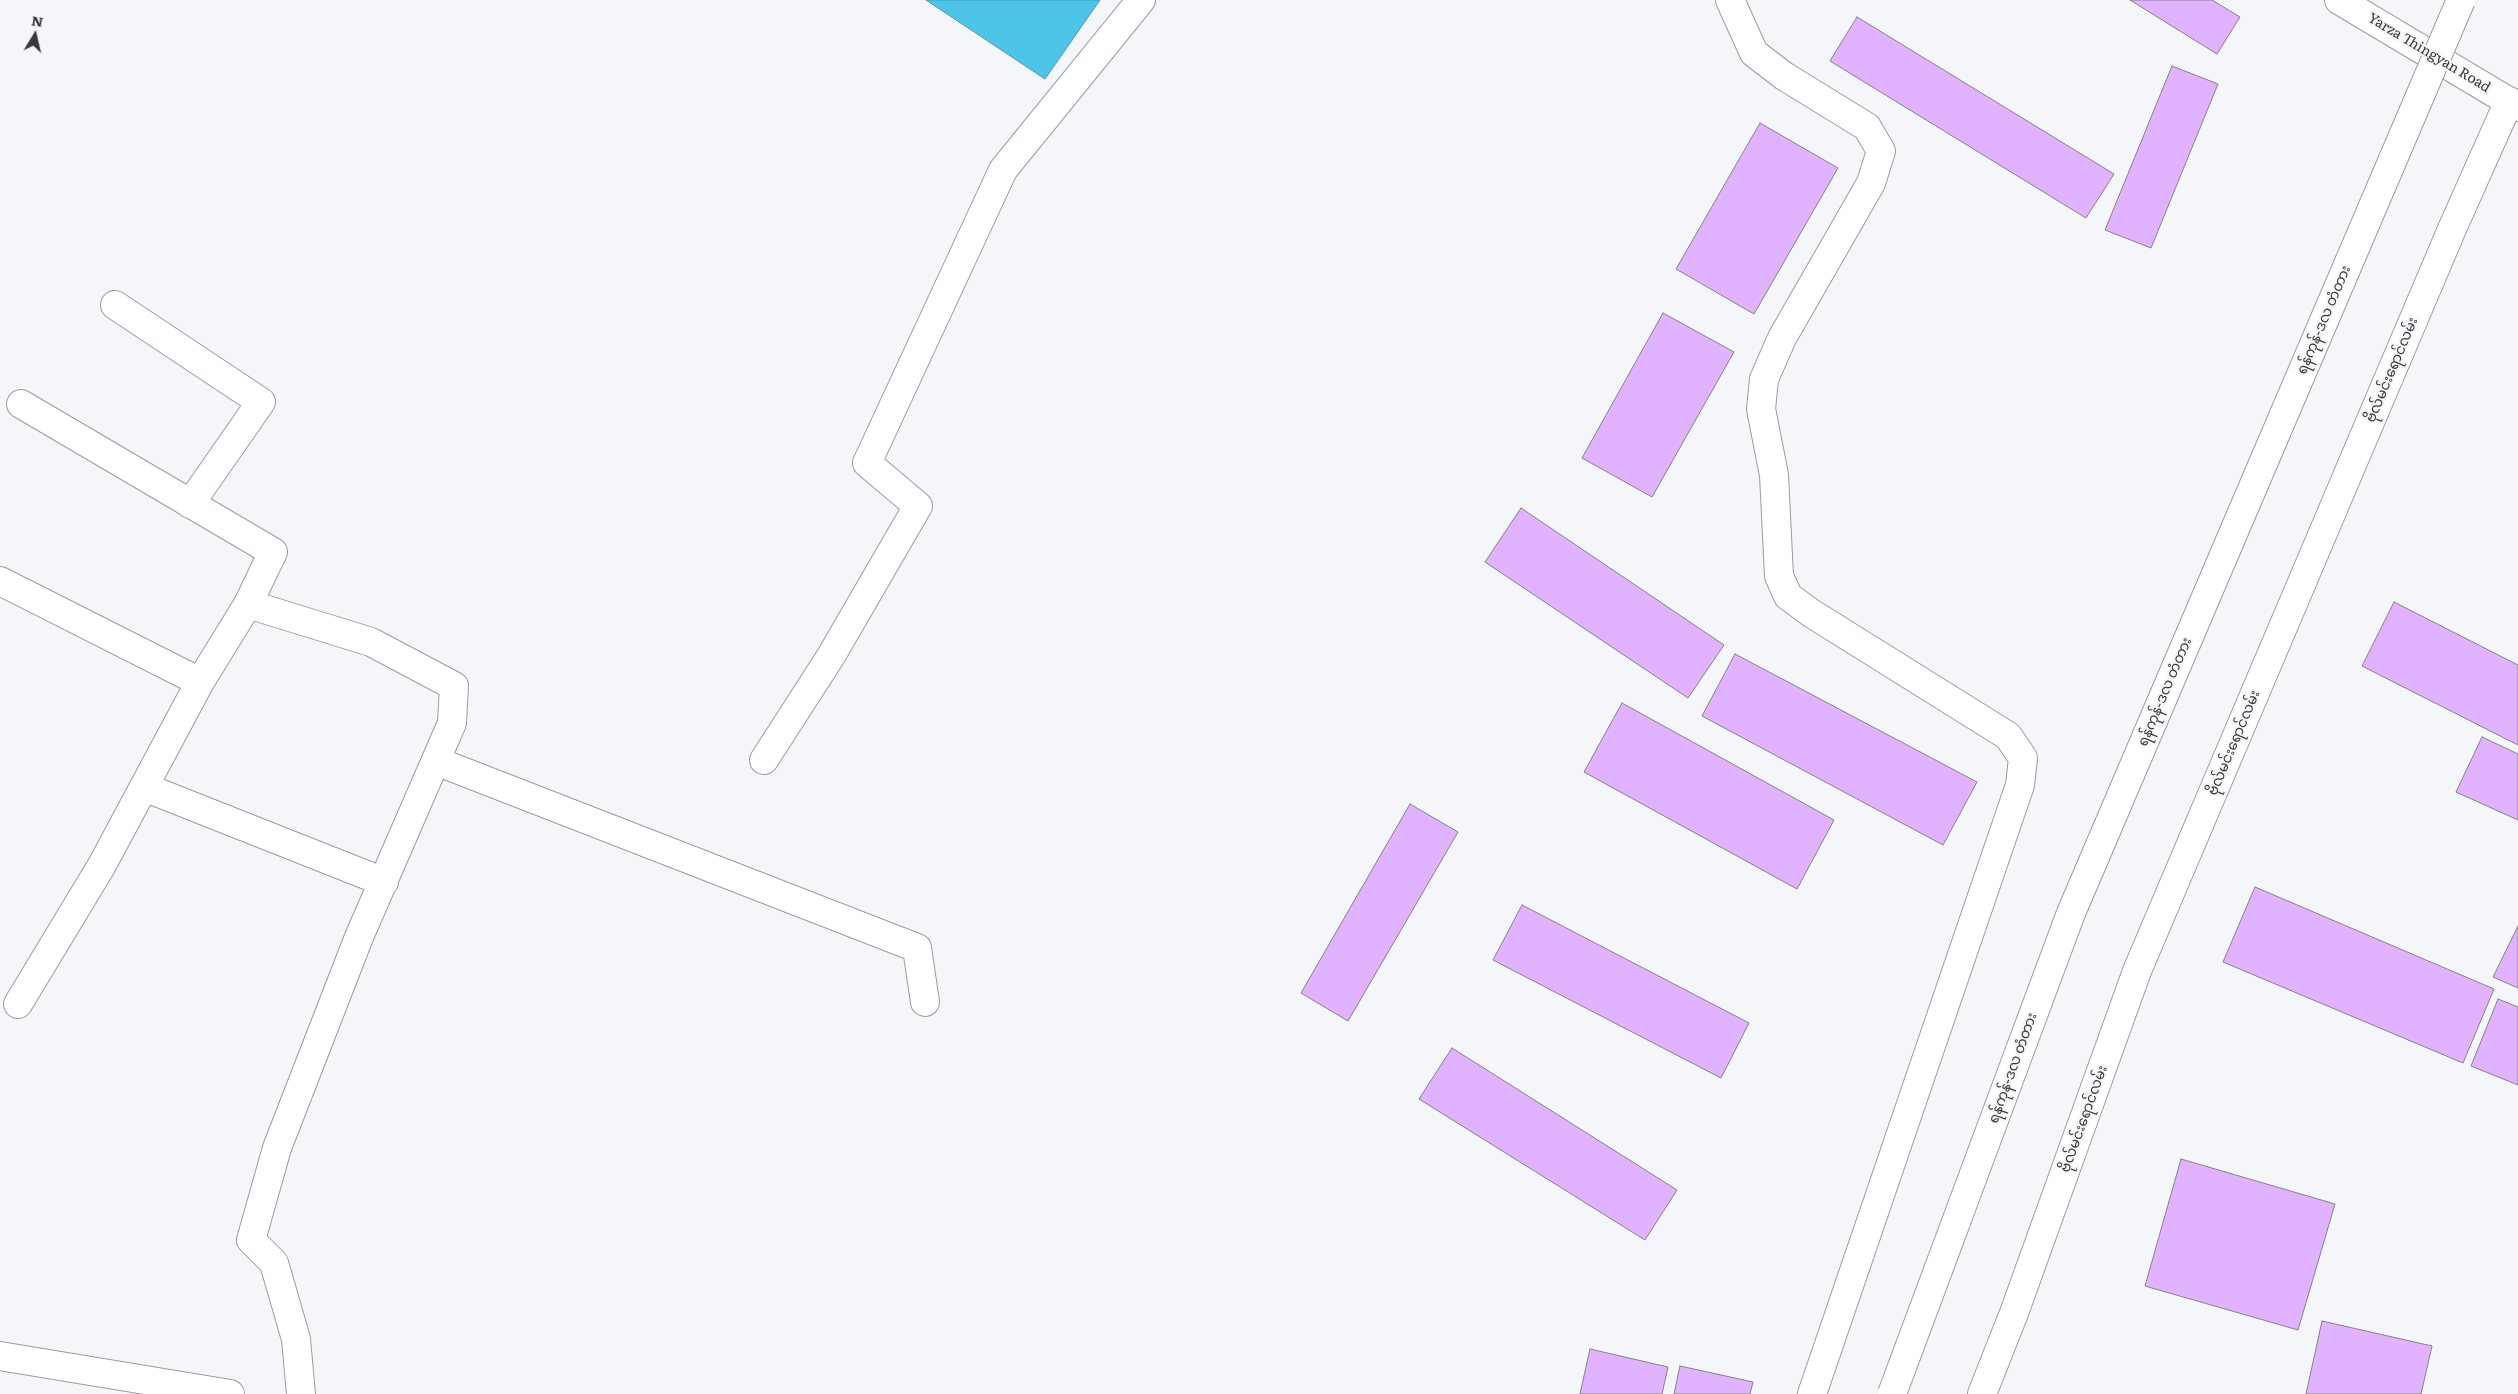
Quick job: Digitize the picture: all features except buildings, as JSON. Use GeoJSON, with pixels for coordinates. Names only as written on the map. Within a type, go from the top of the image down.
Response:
{"type":"FeatureCollection","features":[{"type":"Feature","properties":{"kind":"street"},"geometry":{"type":"LineString","coordinates":[[764,760],[831,656],[918,506],[866,463],[1003,170],[1141,0]]}},
{"type":"Feature","properties":{"kind":"street"},"geometry":{"type":"LineString","coordinates":[[1730,0],[1754,53],[1784,76],[1867,126],[1881,151],[1870,183],[1782,338],[1764,380],[1761,409],[1774,475],[1779,576],[1788,596],[1811,613],[2008,736],[2022,758],[2020,785],[1812,1394]]}},
{"type":"Feature","properties":{"kind":"street","name":"Yarza Thingyan Road"},"geometry":{"type":"LineString","coordinates":[[2339,0],[2514,104]]}},
{"type":"Feature","properties":{"kind":"street","name":"ရန်ကုန်-ဒလ တံတား"},"geometry":{"type":"LineString","coordinates":[[1892,1394],[2071,913],[2461,0]]}},
{"type":"Feature","properties":{"kind":"street","name":"ဗိုလ်မင်းရောင်လမ်း"},"geometry":{"type":"LineString","coordinates":[[1982,1394],[2014,1314],[2137,971],[2452,229],[2514,104]]}},
{"type":"Feature","properties":{"kind":"street"},"geometry":{"type":"LineString","coordinates":[[115,305],[261,402],[190,504]]}},
{"type":"Feature","properties":{"kind":"street"},"geometry":{"type":"LineString","coordinates":[[18,1004],[102,865],[200,682],[248,604],[273,552],[21,404]]}},
{"type":"Feature","properties":{"kind":"street"},"geometry":{"type":"LineString","coordinates":[[0,581],[200,682]]}},
{"type":"Feature","properties":{"kind":"street"},"geometry":{"type":"LineString","coordinates":[[248,604],[371,642],[454,686],[452,724],[360,937],[277,1148],[251,1240],[274,1263],[296,1339],[301,1394]]}},
{"type":"Feature","properties":{"kind":"street"},"geometry":{"type":"LineString","coordinates":[[436,761],[917,948],[924,1002]]}},
{"type":"Feature","properties":{"kind":"street"},"geometry":{"type":"LineString","coordinates":[[144,787],[384,882]]}},
{"type":"Feature","properties":{"kind":"street"},"geometry":{"type":"LineString","coordinates":[[0,1356],[230,1394]]}},
{"type":"Feature","properties":{"kind":"water"},"geometry":{"type":"Polygon","coordinates":[[[926,0],[1100,0],[1045,79],[926,0]]]}}]}
